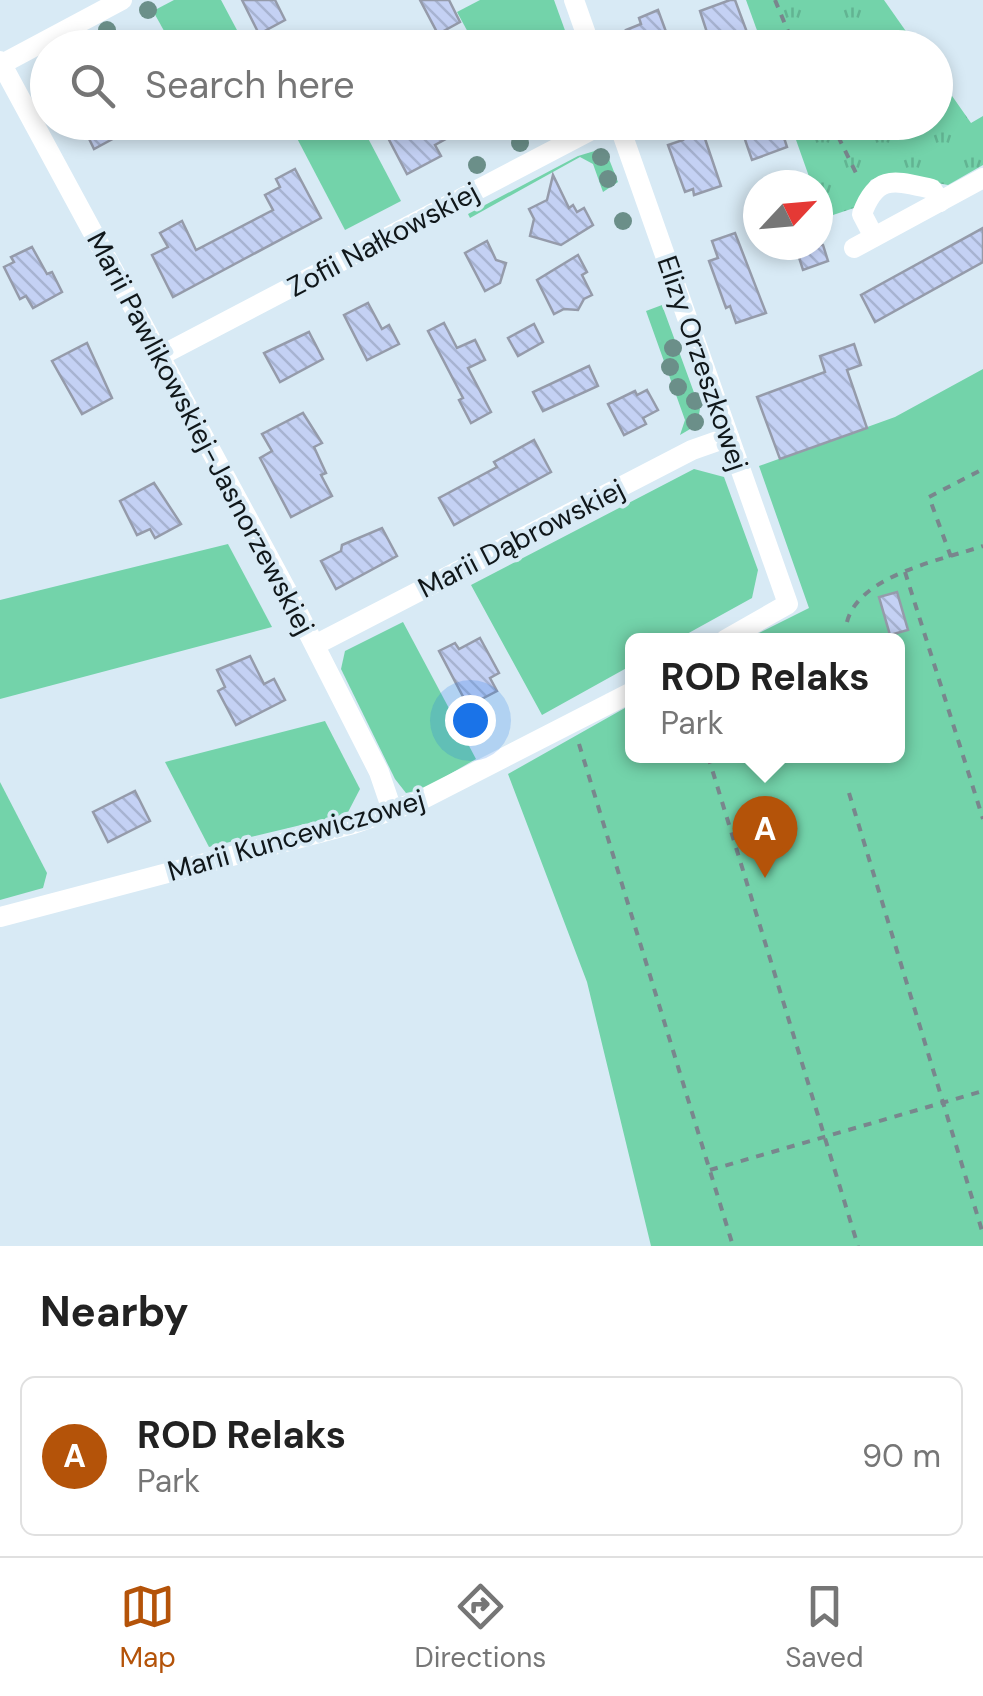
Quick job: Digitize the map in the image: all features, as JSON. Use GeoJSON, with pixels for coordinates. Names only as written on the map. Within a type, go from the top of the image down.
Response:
{"type":"FeatureCollection","features":[{"type":"Feature","properties":{"kind":"street"},"geometry":{"type":"LineString","coordinates":[[64,30],[122,0]]}},
{"type":"Feature","properties":{"kind":"street"},"geometry":{"type":"LineString","coordinates":[[574,0],[585,30]]}},
{"type":"Feature","properties":{"kind":"street"},"geometry":{"type":"LineString","coordinates":[[0,63],[30,48]]}},
{"type":"Feature","properties":{"kind":"street","name":"Marii Pawlikowskiej-Jasnorzewskiej"},"geometry":{"type":"LineString","coordinates":[[0,63],[30,118]]}},
{"type":"Feature","properties":{"kind":"street","name":"Marii Pawlikowskiej-Jasnorzewskiej"},"geometry":{"type":"LineString","coordinates":[[42,140],[315,645],[378,772],[392,810]]}},
{"type":"Feature","properties":{"kind":"street","name":"Zofii Nałkowskiej"},"geometry":{"type":"LineString","coordinates":[[160,356],[572,140]]}},
{"type":"Feature","properties":{"kind":"street","name":"Elizy Orzeszkowej"},"geometry":{"type":"LineString","coordinates":[[624,140],[788,604],[737,633]]}},
{"type":"Feature","properties":{"kind":"street"},"geometry":{"type":"LineString","coordinates":[[854,248],[983,178]]}},
{"type":"Feature","properties":{"kind":"street"},"geometry":{"type":"LineString","coordinates":[[874,237],[862,214],[875,188],[899,182],[932,189],[940,202]]}},
{"type":"Feature","properties":{"kind":"street","name":"Marii Dąbrowskiej"},"geometry":{"type":"LineString","coordinates":[[315,645],[692,450],[729,436]]}},
{"type":"Feature","properties":{"kind":"street","name":"Marii Kuncewiczowej"},"geometry":{"type":"LineString","coordinates":[[0,916],[353,824],[435,795],[625,696]]}},
{"type":"Feature","properties":{"kind":"path"},"geometry":{"type":"LineString","coordinates":[[774,0],[787,30]]}},
{"type":"Feature","properties":{"kind":"path"},"geometry":{"type":"LineString","coordinates":[[839,140],[868,198]]}},
{"type":"Feature","properties":{"kind":"path"},"geometry":{"type":"LineString","coordinates":[[951,557],[929,497],[983,469]]}},
{"type":"Feature","properties":{"kind":"path"},"geometry":{"type":"LineString","coordinates":[[847,622],[850,610],[865,594],[904,572],[983,546]]}},
{"type":"Feature","properties":{"kind":"path"},"geometry":{"type":"LineString","coordinates":[[904,572],[983,819]]}},
{"type":"Feature","properties":{"kind":"path"},"geometry":{"type":"LineString","coordinates":[[578,741],[734,1246]]}},
{"type":"Feature","properties":{"kind":"path"},"geometry":{"type":"LineString","coordinates":[[710,763],[858,1246]]}},
{"type":"Feature","properties":{"kind":"path"},"geometry":{"type":"LineString","coordinates":[[850,793],[983,1234]]}},
{"type":"Feature","properties":{"kind":"path"},"geometry":{"type":"LineString","coordinates":[[710,1170],[983,1091]]}},
{"type":"Feature","properties":{"kind":"green space"},"geometry":{"type":"Polygon","coordinates":[[[174,0],[221,0],[237,30],[164,30],[153,11],[174,0]]]}},
{"type":"Feature","properties":{"kind":"green space"},"geometry":{"type":"Polygon","coordinates":[[[480,0],[554,0],[565,30],[467,30],[457,12],[480,0]]]}},
{"type":"Feature","properties":{"kind":"green space"},"geometry":{"type":"Polygon","coordinates":[[[746,0],[884,0],[905,30],[757,30],[746,0]]]}},
{"type":"Feature","properties":{"kind":"green space"},"geometry":{"type":"Polygon","coordinates":[[[953,97],[971,123],[983,116],[983,165],[948,185],[888,174],[871,180],[854,208],[833,215],[833,170],[807,170],[796,140],[953,140],[953,97]]]}},
{"type":"Feature","properties":{"kind":"green space"},"geometry":{"type":"Polygon","coordinates":[[[298,140],[369,140],[401,201],[345,230],[298,140]]]}},
{"type":"Feature","properties":{"kind":"green space"},"geometry":{"type":"Polygon","coordinates":[[[598,150],[609,159],[618,182],[603,192],[593,164],[580,157],[470,218],[468,214],[578,156],[598,150]]]}},
{"type":"Feature","properties":{"kind":"green space"},"geometry":{"type":"Polygon","coordinates":[[[662,305],[700,409],[697,425],[680,435],[685,420],[646,311],[662,305]]]}},
{"type":"Feature","properties":{"kind":"green space"},"geometry":{"type":"Polygon","coordinates":[[[983,369],[983,1246],[651,1246],[587,982],[508,774],[625,708],[625,763],[905,763],[905,633],[759,633],[809,608],[759,466],[895,417],[983,369]]]}},
{"type":"Feature","properties":{"kind":"green space"},"geometry":{"type":"Polygon","coordinates":[[[694,469],[724,477],[758,570],[752,598],[689,633],[625,633],[625,669],[542,715],[471,585],[694,469]]]}},
{"type":"Feature","properties":{"kind":"green space"},"geometry":{"type":"Polygon","coordinates":[[[228,544],[272,627],[0,699],[0,600],[228,544]]]}},
{"type":"Feature","properties":{"kind":"green space"},"geometry":{"type":"Polygon","coordinates":[[[403,622],[476,759],[424,789],[406,793],[395,779],[341,669],[345,651],[403,622]]]}},
{"type":"Feature","properties":{"kind":"green space"},"geometry":{"type":"Polygon","coordinates":[[[325,721],[360,789],[347,814],[209,847],[165,762],[325,721]]]}},
{"type":"Feature","properties":{"kind":"green space"},"geometry":{"type":"Polygon","coordinates":[[[0,782],[47,873],[43,888],[0,900],[0,782]]]}},
{"type":"Feature","properties":{"kind":"building"},"geometry":{"type":"Polygon","coordinates":[[[242,0],[275,0],[285,20],[266,30],[257,30],[242,0]]]}},
{"type":"Feature","properties":{"kind":"building"},"geometry":{"type":"Polygon","coordinates":[[[420,0],[449,0],[460,22],[436,30],[420,0]]]}},
{"type":"Feature","properties":{"kind":"building"},"geometry":{"type":"Polygon","coordinates":[[[735,0],[746,30],[706,30],[700,11],[735,0]]]}},
{"type":"Feature","properties":{"kind":"building"},"geometry":{"type":"Polygon","coordinates":[[[658,10],[665,30],[626,30],[641,24],[639,18],[658,10]]]}},
{"type":"Feature","properties":{"kind":"building"},"geometry":{"type":"Polygon","coordinates":[[[90,140],[111,140],[94,149],[90,140]]]}},
{"type":"Feature","properties":{"kind":"building"},"geometry":{"type":"Polygon","coordinates":[[[389,140],[444,140],[435,145],[441,156],[407,174],[389,140]]]}},
{"type":"Feature","properties":{"kind":"building"},"geometry":{"type":"Polygon","coordinates":[[[705,140],[721,186],[694,195],[693,189],[685,192],[668,145],[705,140]]]}},
{"type":"Feature","properties":{"kind":"building"},"geometry":{"type":"Polygon","coordinates":[[[745,140],[785,140],[787,147],[752,160],[745,140]]]}},
{"type":"Feature","properties":{"kind":"building"},"geometry":{"type":"Polygon","coordinates":[[[295,169],[321,218],[173,297],[152,255],[168,247],[160,233],[182,221],[196,250],[273,210],[265,195],[280,187],[276,179],[295,169]]]}},
{"type":"Feature","properties":{"kind":"building"},"geometry":{"type":"Polygon","coordinates":[[[553,175],[569,208],[573,205],[577,212],[584,208],[593,225],[561,245],[530,236],[534,219],[529,209],[547,200],[553,175]]]}},
{"type":"Feature","properties":{"kind":"building"},"geometry":{"type":"Polygon","coordinates":[[[983,228],[983,262],[875,322],[861,295],[983,228]]]}},
{"type":"Feature","properties":{"kind":"building"},"geometry":{"type":"Polygon","coordinates":[[[735,233],[766,313],[736,323],[730,306],[726,308],[709,261],[718,258],[712,241],[735,233]]]}},
{"type":"Feature","properties":{"kind":"building"},"geometry":{"type":"Polygon","coordinates":[[[487,241],[496,260],[506,263],[500,283],[485,291],[465,253],[487,241]]]}},
{"type":"Feature","properties":{"kind":"building"},"geometry":{"type":"Polygon","coordinates":[[[32,247],[62,292],[33,308],[26,296],[20,299],[4,267],[14,262],[11,257],[32,247]]]}},
{"type":"Feature","properties":{"kind":"building"},"geometry":{"type":"Polygon","coordinates":[[[578,255],[592,295],[584,299],[578,310],[564,309],[554,314],[537,280],[578,255]]]}},
{"type":"Feature","properties":{"kind":"building"},"geometry":{"type":"Polygon","coordinates":[[[800,260],[828,260],[828,261],[803,270],[800,260]]]}},
{"type":"Feature","properties":{"kind":"building"},"geometry":{"type":"Polygon","coordinates":[[[368,303],[382,329],[389,325],[399,344],[367,360],[344,315],[368,303]]]}},
{"type":"Feature","properties":{"kind":"building"},"geometry":{"type":"Polygon","coordinates":[[[444,323],[457,348],[475,340],[485,360],[468,368],[491,412],[471,423],[459,400],[463,398],[428,331],[444,323]]]}},
{"type":"Feature","properties":{"kind":"building"},"geometry":{"type":"Polygon","coordinates":[[[534,324],[543,342],[518,356],[508,338],[534,324]]]}},
{"type":"Feature","properties":{"kind":"building"},"geometry":{"type":"Polygon","coordinates":[[[309,332],[323,359],[280,382],[264,353],[309,332]]]}},
{"type":"Feature","properties":{"kind":"building"},"geometry":{"type":"Polygon","coordinates":[[[87,343],[112,398],[82,414],[52,361],[87,343]]]}},
{"type":"Feature","properties":{"kind":"building"},"geometry":{"type":"Polygon","coordinates":[[[854,344],[861,365],[847,370],[867,428],[780,459],[757,397],[825,372],[820,356],[854,344]]]}},
{"type":"Feature","properties":{"kind":"building"},"geometry":{"type":"Polygon","coordinates":[[[589,366],[598,386],[543,411],[533,392],[589,366]]]}},
{"type":"Feature","properties":{"kind":"building"},"geometry":{"type":"Polygon","coordinates":[[[647,390],[658,410],[643,418],[646,424],[624,435],[608,404],[635,391],[637,395],[647,390]]]}},
{"type":"Feature","properties":{"kind":"building"},"geometry":{"type":"Polygon","coordinates":[[[303,413],[322,443],[314,447],[326,473],[321,475],[332,496],[291,517],[260,458],[272,451],[262,434],[303,413]]]}},
{"type":"Feature","properties":{"kind":"building"},"geometry":{"type":"Polygon","coordinates":[[[534,440],[551,472],[454,525],[439,498],[497,467],[494,462],[534,440]]]}},
{"type":"Feature","properties":{"kind":"building"},"geometry":{"type":"Polygon","coordinates":[[[154,483],[181,524],[155,538],[150,529],[137,535],[120,501],[154,483]]]}},
{"type":"Feature","properties":{"kind":"building"},"geometry":{"type":"Polygon","coordinates":[[[382,528],[397,556],[336,589],[321,561],[341,551],[342,545],[382,528]]]}},
{"type":"Feature","properties":{"kind":"building"},"geometry":{"type":"Polygon","coordinates":[[[897,592],[908,630],[889,633],[879,597],[897,592]]]}},
{"type":"Feature","properties":{"kind":"building"},"geometry":{"type":"Polygon","coordinates":[[[480,638],[499,673],[490,678],[497,691],[468,706],[439,651],[455,643],[459,649],[480,638]]]}},
{"type":"Feature","properties":{"kind":"building"},"geometry":{"type":"Polygon","coordinates":[[[250,656],[264,684],[274,679],[285,700],[236,725],[218,691],[225,687],[217,670],[250,656]]]}},
{"type":"Feature","properties":{"kind":"building"},"geometry":{"type":"Polygon","coordinates":[[[135,791],[150,821],[108,842],[93,812],[135,791]]]}},
{"type":"Feature","properties":{"kind":"place","name":"ROD Relaks"},"geometry":{"type":"Point","coordinates":[765,878]}}]}
